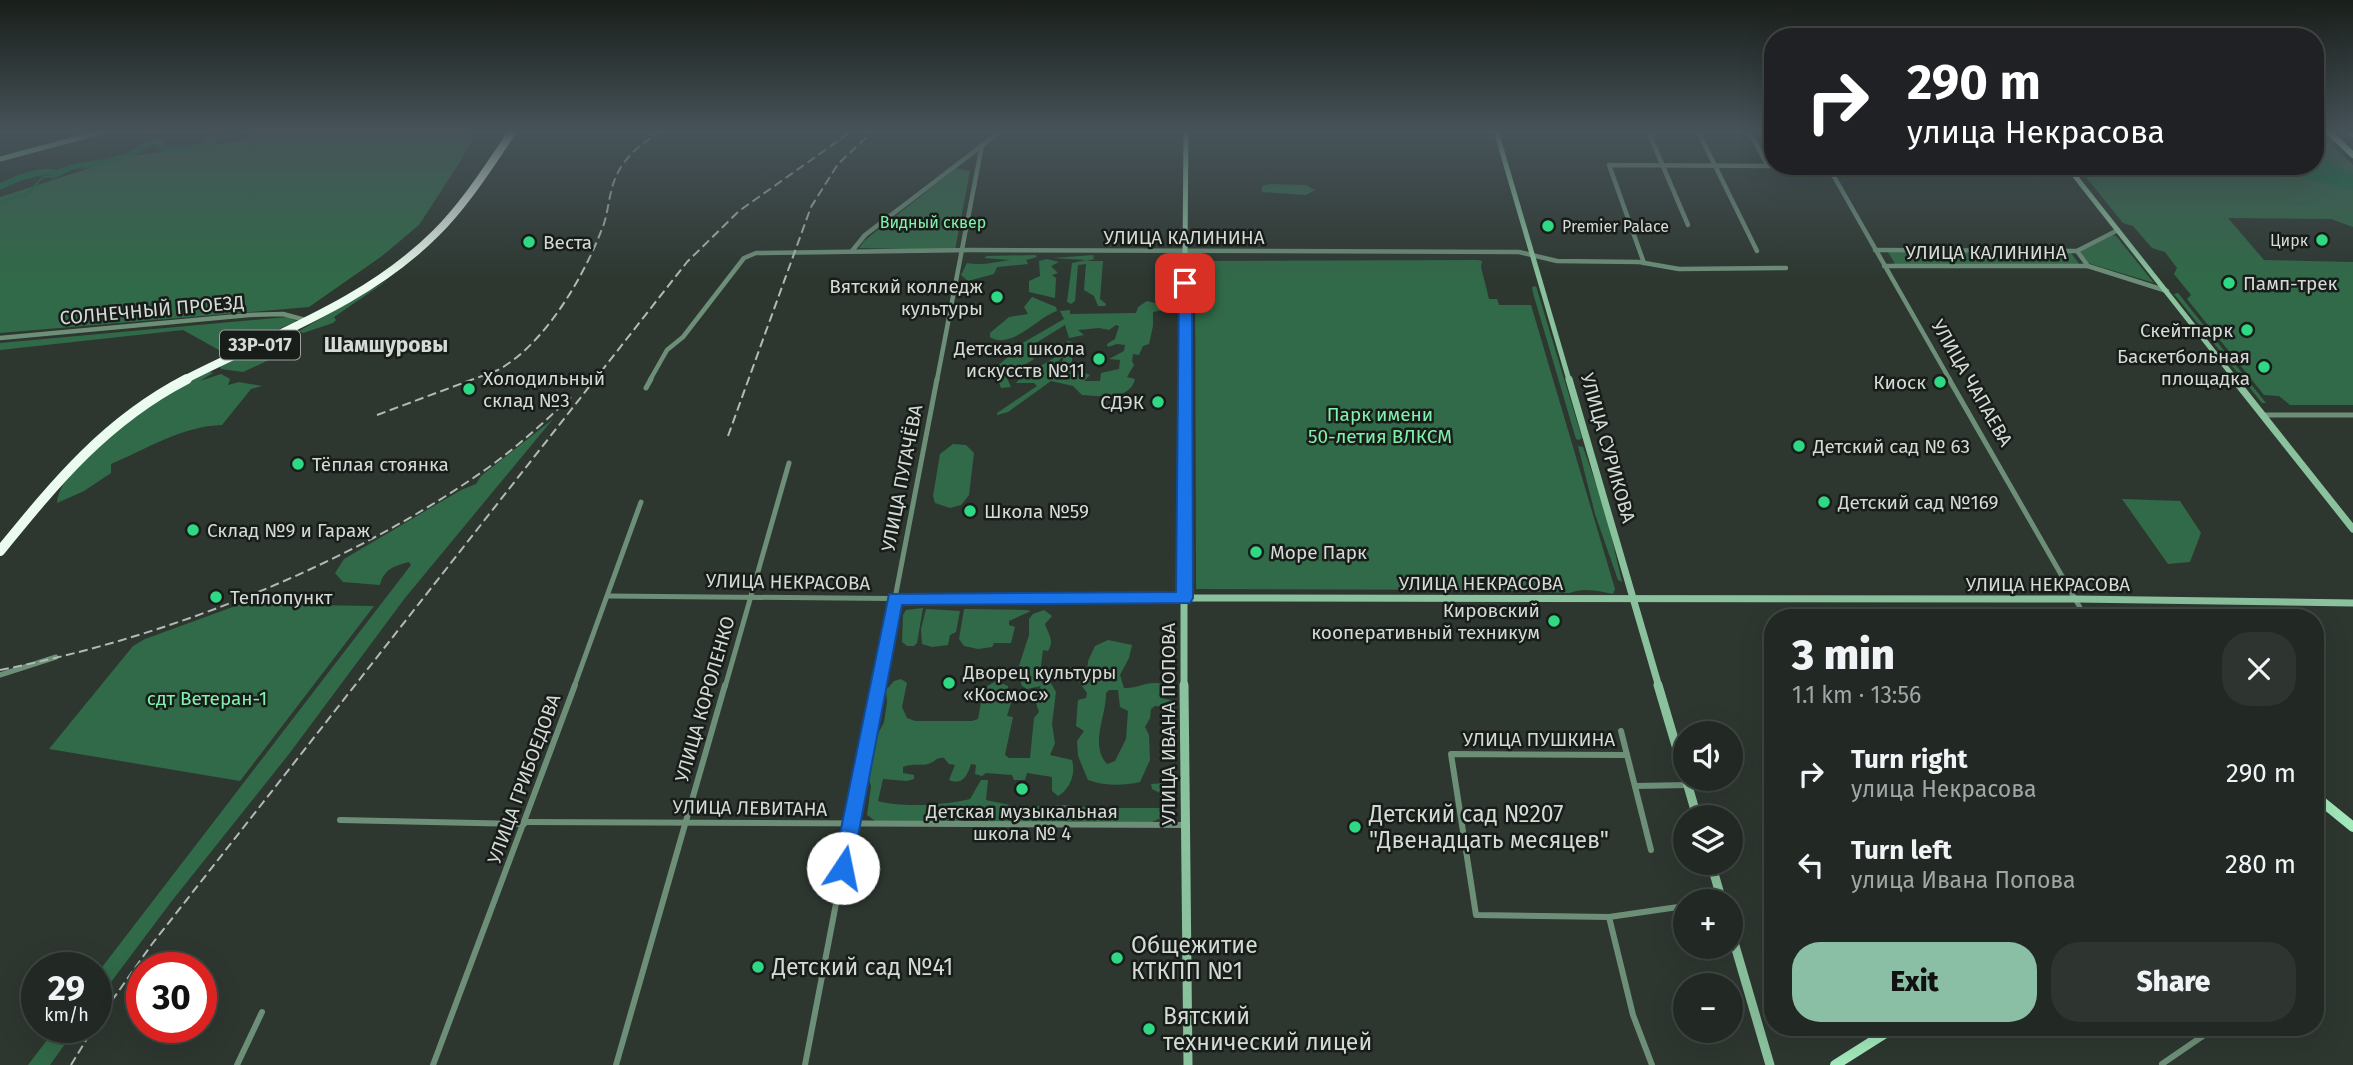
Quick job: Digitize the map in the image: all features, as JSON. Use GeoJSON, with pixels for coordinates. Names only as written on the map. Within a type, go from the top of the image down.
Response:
{"type":"FeatureCollection","features":[{"type":"Feature","properties":{"kind":"highway","name":"33Р-017"},"geometry":{"type":"LineString","coordinates":[[0,547],[79,452],[120,415],[180,377],[305,320],[374,278],[427,236],[448,213],[470,181]]}},
{"type":"Feature","properties":{"kind":"highway","name":"33Р-017"},"geometry":{"type":"LineString","coordinates":[[0,547],[87,452],[126,416],[189,377],[322,314],[381,278],[423,246],[454,213],[477,181]]}},
{"type":"Feature","properties":{"kind":"main road"},"geometry":{"type":"LineString","coordinates":[[2324,803],[2353,827]]}},
{"type":"Feature","properties":{"kind":"main road"},"geometry":{"type":"LineString","coordinates":[[1835,1065],[1881,1036]]}},
{"type":"Feature","properties":{"kind":"street"},"geometry":{"type":"LineString","coordinates":[[852,251],[865,235],[936,181]]}},
{"type":"Feature","properties":{"kind":"street","name":"УЛИЦА ПУГАЧЁВА"},"geometry":{"type":"LineString","coordinates":[[805,1065],[975,181]]}},
{"type":"Feature","properties":{"kind":"street","name":"УЛИЦА ИВАНА ПОПОВА"},"geometry":{"type":"LineString","coordinates":[[1186,181],[1184,598],[1188,1065]]}},
{"type":"Feature","properties":{"kind":"street","name":"УЛИЦА СУРИКОВА"},"geometry":{"type":"LineString","coordinates":[[1511,181],[1673,735]]}},
{"type":"Feature","properties":{"kind":"street"},"geometry":{"type":"LineString","coordinates":[[1615,181],[1644,264]]}},
{"type":"Feature","properties":{"kind":"street"},"geometry":{"type":"LineString","coordinates":[[1669,181],[1688,225]]}},
{"type":"Feature","properties":{"kind":"street"},"geometry":{"type":"LineString","coordinates":[[1723,181],[1757,251]]}},
{"type":"Feature","properties":{"kind":"street","name":"УЛИЦА ЧАПАЕВА"},"geometry":{"type":"LineString","coordinates":[[1836,181],[2081,609]]}},
{"type":"Feature","properties":{"kind":"street"},"geometry":{"type":"LineString","coordinates":[[2079,181],[2353,529]]}},
{"type":"Feature","properties":{"kind":"street","name":"УЛИЦА КАЛИНИНА"},"geometry":{"type":"LineString","coordinates":[[1875,250],[2077,251],[2118,230]]}},
{"type":"Feature","properties":{"kind":"street","name":"УЛИЦА КАЛИНИНА"},"geometry":{"type":"LineString","coordinates":[[646,388],[667,350],[683,337],[746,257],[756,253],[962,250],[1507,252],[1555,261],[1644,264],[1679,269],[1786,268]]}},
{"type":"Feature","properties":{"kind":"street","name":"УЛИЦА КАЛИНИНА"},"geometry":{"type":"LineString","coordinates":[[2077,251],[2088,266]]}},
{"type":"Feature","properties":{"kind":"street","name":"УЛИЦА КАЛИНИНА"},"geometry":{"type":"LineString","coordinates":[[1884,266],[2088,266],[2167,291]]}},
{"type":"Feature","properties":{"kind":"street","name":"СОЛНЕЧНЫЙ ПРОЕЗД"},"geometry":{"type":"LineString","coordinates":[[0,338],[249,314],[283,314],[305,320]]}},
{"type":"Feature","properties":{"kind":"street"},"geometry":{"type":"LineString","coordinates":[[2264,415],[2353,415]]}},
{"type":"Feature","properties":{"kind":"street","name":"УЛИЦА КОРОЛЕНКО"},"geometry":{"type":"LineString","coordinates":[[616,1065],[789,463]]}},
{"type":"Feature","properties":{"kind":"street","name":"УЛИЦА ГРИБОЕДОВА"},"geometry":{"type":"LineString","coordinates":[[432,1065],[525,823],[641,502]]}},
{"type":"Feature","properties":{"kind":"street","name":"УЛИЦА НЕКРАСОВА"},"geometry":{"type":"LineString","coordinates":[[609,596],[2076,599],[2353,603]]}},
{"type":"Feature","properties":{"kind":"street"},"geometry":{"type":"LineString","coordinates":[[0,675],[56,657]]}},
{"type":"Feature","properties":{"kind":"street"},"geometry":{"type":"LineString","coordinates":[[1621,732],[1651,850]]}},
{"type":"Feature","properties":{"kind":"street","name":"УЛИЦА ПУШКИНА"},"geometry":{"type":"LineString","coordinates":[[1609,917],[1476,915],[1451,754],[1627,755]]}},
{"type":"Feature","properties":{"kind":"street"},"geometry":{"type":"LineString","coordinates":[[1635,786],[1673,782]]}},
{"type":"Feature","properties":{"kind":"street","name":"УЛИЦА ЛЕВИТАНА"},"geometry":{"type":"LineString","coordinates":[[340,820],[1185,825]]}},
{"type":"Feature","properties":{"kind":"street"},"geometry":{"type":"LineString","coordinates":[[1652,1065],[1633,1015],[1609,917],[1673,908]]}},
{"type":"Feature","properties":{"kind":"street"},"geometry":{"type":"LineString","coordinates":[[1739,959],[1770,1065]]}},
{"type":"Feature","properties":{"kind":"street"},"geometry":{"type":"LineString","coordinates":[[237,1065],[262,1012]]}},
{"type":"Feature","properties":{"kind":"street"},"geometry":{"type":"LineString","coordinates":[[2162,1064],[2203,1036]]}},
{"type":"Feature","properties":{"kind":"green space"},"geometry":{"type":"Polygon","coordinates":[[[51,181],[448,181],[419,225],[382,256],[309,307],[0,333],[0,197],[51,181]]]}},
{"type":"Feature","properties":{"kind":"green space","name":"Видный сквер"},"geometry":{"type":"Polygon","coordinates":[[[940,181],[968,181],[955,250],[859,248],[864,241],[940,181]]]}},
{"type":"Feature","properties":{"kind":"green space"},"geometry":{"type":"Polygon","coordinates":[[[2089,181],[2353,181],[2353,227],[2331,219],[2228,218],[2264,260],[2353,262],[2353,405],[2290,405],[2279,396],[2264,395],[2187,299],[2191,295],[2174,274],[2177,268],[2165,252],[2152,248],[2133,226],[2123,223],[2089,181]]]}},
{"type":"Feature","properties":{"kind":"green space"},"geometry":{"type":"Polygon","coordinates":[[[1306,185],[1315,190],[1306,195],[1262,192],[1262,186],[1306,185]]]}},
{"type":"Feature","properties":{"kind":"green space"},"geometry":{"type":"Polygon","coordinates":[[[2113,235],[2154,283],[2088,263],[2080,252],[2113,235]]]}},
{"type":"Feature","properties":{"kind":"green space"},"geometry":{"type":"Polygon","coordinates":[[[1888,252],[2071,253],[2080,265],[1895,264],[1888,252]]]}},
{"type":"Feature","properties":{"kind":"green space"},"geometry":{"type":"Polygon","coordinates":[[[1093,255],[1094,259],[1086,261],[1103,261],[1100,299],[1105,306],[1098,306],[1094,296],[1084,290],[1086,264],[1078,265],[1075,301],[1071,304],[1067,302],[1072,263],[1086,260],[1053,258],[1093,255]]]}},
{"type":"Feature","properties":{"kind":"green space"},"geometry":{"type":"Polygon","coordinates":[[[987,256],[1037,257],[1026,260],[1028,264],[997,267],[994,274],[968,281],[961,275],[967,263],[983,264],[1010,260],[984,258],[987,256]]]}},
{"type":"Feature","properties":{"kind":"green space"},"geometry":{"type":"Polygon","coordinates":[[[1047,259],[1059,262],[1051,266],[1058,273],[1052,275],[1056,278],[1055,298],[1029,292],[1029,281],[1040,276],[1039,261],[1047,259]]]}},
{"type":"Feature","properties":{"kind":"green space","name":"Парк имени 50-летия ВЛКСМ"},"geometry":{"type":"Polygon","coordinates":[[[1195,261],[1482,261],[1489,299],[1497,299],[1499,305],[1531,305],[1615,589],[1613,594],[1585,590],[1570,593],[1196,589],[1195,261]]]}},
{"type":"Feature","properties":{"kind":"green space"},"geometry":{"type":"Polygon","coordinates":[[[388,280],[334,317],[336,320],[333,323],[303,333],[299,331],[388,280]]]}},
{"type":"Feature","properties":{"kind":"green space"},"geometry":{"type":"Polygon","coordinates":[[[1536,286],[1582,438],[1579,440],[1576,439],[1533,293],[1532,287],[1536,286]]]}},
{"type":"Feature","properties":{"kind":"green space"},"geometry":{"type":"Polygon","coordinates":[[[2178,293],[2266,403],[2262,403],[2174,294],[2178,293]]]}},
{"type":"Feature","properties":{"kind":"green space"},"geometry":{"type":"Polygon","coordinates":[[[1032,297],[1056,307],[1057,311],[1007,340],[990,337],[990,333],[1009,317],[1028,314],[1024,307],[1032,297]]]}},
{"type":"Feature","properties":{"kind":"green space"},"geometry":{"type":"Polygon","coordinates":[[[1147,301],[1175,308],[1153,312],[1149,344],[1143,346],[1139,355],[1133,354],[1134,365],[1127,377],[1135,379],[1127,391],[1113,396],[1082,395],[1073,386],[1051,381],[1008,412],[997,415],[1037,386],[1034,383],[1016,383],[1020,378],[1059,355],[1062,357],[1050,371],[1055,378],[1059,377],[1067,341],[1073,342],[1071,378],[1083,372],[1090,375],[1084,381],[1100,381],[1101,373],[1119,369],[1120,360],[1109,359],[1124,351],[1125,345],[1108,347],[1107,344],[1115,339],[1119,326],[1109,330],[1078,330],[1084,335],[1069,338],[1065,325],[1031,346],[1030,352],[1034,359],[1006,376],[1011,387],[1001,388],[994,369],[1008,357],[1012,349],[1064,319],[1060,311],[1070,310],[1070,314],[1136,313],[1138,307],[1147,301]]]}},
{"type":"Feature","properties":{"kind":"green space"},"geometry":{"type":"Polygon","coordinates":[[[287,317],[297,321],[235,348],[219,350],[183,330],[0,350],[0,343],[287,317]]]}},
{"type":"Feature","properties":{"kind":"green space"},"geometry":{"type":"Polygon","coordinates":[[[278,341],[269,360],[243,372],[221,369],[220,366],[278,341]]]}},
{"type":"Feature","properties":{"kind":"green space"},"geometry":{"type":"Polygon","coordinates":[[[209,371],[213,373],[200,381],[221,374],[230,379],[228,385],[239,382],[262,386],[251,389],[222,425],[193,429],[111,464],[111,473],[84,491],[57,503],[63,485],[77,466],[97,447],[145,410],[209,371]]]}},
{"type":"Feature","properties":{"kind":"green space"},"geometry":{"type":"Polygon","coordinates":[[[553,419],[405,598],[289,754],[134,952],[126,952],[126,962],[112,981],[112,954],[411,565],[409,562],[390,569],[380,585],[343,582],[335,573],[344,559],[461,490],[476,484],[481,476],[553,419]]]}},
{"type":"Feature","properties":{"kind":"green space"},"geometry":{"type":"Polygon","coordinates":[[[953,444],[966,445],[974,453],[969,495],[961,505],[950,508],[935,503],[933,496],[940,454],[953,444]]]}},
{"type":"Feature","properties":{"kind":"green space"},"geometry":{"type":"Polygon","coordinates":[[[1578,446],[1583,447],[1605,510],[1622,582],[1618,580],[1595,514],[1578,446]]]}},
{"type":"Feature","properties":{"kind":"green space"},"geometry":{"type":"Polygon","coordinates":[[[2122,499],[2180,501],[2201,533],[2190,562],[2168,564],[2122,499]]]}},
{"type":"Feature","properties":{"kind":"green space","name":"сдт Ветеран-1"},"geometry":{"type":"Polygon","coordinates":[[[241,604],[374,606],[240,781],[49,749],[133,646],[145,639],[241,604]]]}},
{"type":"Feature","properties":{"kind":"green space"},"geometry":{"type":"Polygon","coordinates":[[[923,608],[917,643],[907,646],[902,642],[903,615],[906,610],[923,608]]]}},
{"type":"Feature","properties":{"kind":"green space"},"geometry":{"type":"Polygon","coordinates":[[[926,609],[960,611],[956,632],[950,635],[948,645],[932,647],[922,644],[921,629],[926,609]]]}},
{"type":"Feature","properties":{"kind":"green space"},"geometry":{"type":"Polygon","coordinates":[[[964,609],[1031,611],[1009,621],[1009,625],[1015,627],[1011,643],[994,643],[992,647],[978,649],[964,646],[959,639],[964,609]]]}},
{"type":"Feature","properties":{"kind":"green space"},"geometry":{"type":"Polygon","coordinates":[[[1044,610],[1052,616],[1045,624],[1051,644],[1048,651],[1043,650],[1041,666],[1056,692],[1052,724],[1055,743],[1050,755],[1072,760],[1072,776],[1066,789],[1058,796],[1052,791],[1052,777],[1027,773],[1025,780],[1014,780],[1012,775],[986,773],[982,776],[975,774],[976,765],[971,764],[964,778],[958,782],[949,780],[955,765],[941,758],[928,764],[903,767],[903,773],[914,775],[914,779],[883,779],[878,801],[911,805],[961,801],[970,799],[981,780],[988,780],[986,800],[1019,807],[1068,805],[1093,808],[1161,808],[1160,793],[1152,789],[1151,784],[1165,783],[1171,789],[1172,809],[1169,815],[1149,823],[1068,821],[1062,825],[993,823],[971,813],[963,818],[962,823],[956,824],[954,819],[946,822],[877,822],[867,815],[871,786],[867,774],[884,722],[886,690],[894,681],[901,679],[907,683],[902,707],[907,718],[915,721],[978,719],[981,702],[985,698],[978,696],[977,692],[996,681],[1008,686],[1008,692],[1013,696],[1007,716],[1013,717],[1005,755],[1009,758],[1030,758],[1034,718],[1039,712],[1034,697],[1041,686],[1027,689],[1022,686],[1017,672],[1029,635],[1029,619],[1033,614],[1044,610]]]}},
{"type":"Feature","properties":{"kind":"green space"},"geometry":{"type":"Polygon","coordinates":[[[1108,640],[1132,645],[1120,675],[1124,688],[1159,683],[1165,685],[1167,690],[1159,695],[1161,698],[1175,701],[1174,719],[1171,721],[1166,707],[1155,706],[1151,709],[1145,727],[1149,735],[1150,760],[1140,782],[1114,785],[1088,780],[1078,756],[1077,741],[1084,731],[1076,726],[1078,700],[1086,698],[1087,693],[1079,682],[1087,674],[1088,661],[1095,646],[1108,640]],[[1109,690],[1106,693],[1100,729],[1099,748],[1107,764],[1115,761],[1126,739],[1128,711],[1120,707],[1118,690],[1109,690]]]}},
{"type":"Feature","properties":{"kind":"green space"},"geometry":{"type":"Polygon","coordinates":[[[45,1043],[66,1043],[50,1065],[28,1065],[45,1043]]]}},
{"type":"Feature","properties":{"kind":"shaded area"},"geometry":{"type":"Polygon","coordinates":[[[2312,181],[2353,181],[2353,190],[2312,181]]]}},
{"type":"Feature","properties":{"kind":"waterway"},"geometry":{"type":"LineString","coordinates":[[0,187],[13,181]]}},
{"type":"Feature","properties":{"kind":"waterway"},"geometry":{"type":"LineString","coordinates":[[0,202],[26,195],[40,181]]}},
{"type":"Feature","properties":{"kind":"railway"},"geometry":{"type":"LineString","coordinates":[[377,415],[498,370],[531,344],[561,308],[584,268],[604,224],[615,181]]}},
{"type":"Feature","properties":{"kind":"railway"},"geometry":{"type":"LineString","coordinates":[[112,1000],[152,944],[687,262],[739,211],[782,181]]}},
{"type":"Feature","properties":{"kind":"railway"},"geometry":{"type":"LineString","coordinates":[[728,436],[811,207],[828,181]]}},
{"type":"Feature","properties":{"kind":"railway"},"geometry":{"type":"LineString","coordinates":[[0,670],[125,639],[188,619],[312,568],[372,539],[482,472],[571,397]]}},
{"type":"Feature","properties":{"kind":"railway"},"geometry":{"type":"LineString","coordinates":[[71,1065],[84,1043]]}},
{"type":"Feature","properties":{"kind":"place","name":"Premier Palace"},"geometry":{"type":"Point","coordinates":[1548,226]}},
{"type":"Feature","properties":{"kind":"place","name":"Цирк"},"geometry":{"type":"Point","coordinates":[2322,240]}},
{"type":"Feature","properties":{"kind":"place","name":"Веста"},"geometry":{"type":"Point","coordinates":[529,242]}},
{"type":"Feature","properties":{"kind":"place","name":"Памп-трек"},"geometry":{"type":"Point","coordinates":[2229,283]}},
{"type":"Feature","properties":{"kind":"place","name":"Вятский колледж культуры"},"geometry":{"type":"Point","coordinates":[997,297]}},
{"type":"Feature","properties":{"kind":"place","name":"Скейтпарк"},"geometry":{"type":"Point","coordinates":[2247,330]}},
{"type":"Feature","properties":{"kind":"place","name":"Детская школа искусств №11"},"geometry":{"type":"Point","coordinates":[1099,359]}},
{"type":"Feature","properties":{"kind":"place","name":"Баскетбольная площадка"},"geometry":{"type":"Point","coordinates":[2264,367]}},
{"type":"Feature","properties":{"kind":"place","name":"Киоск"},"geometry":{"type":"Point","coordinates":[1940,382]}},
{"type":"Feature","properties":{"kind":"place","name":"Холодильный склад №3"},"geometry":{"type":"Point","coordinates":[469,389]}},
{"type":"Feature","properties":{"kind":"place","name":"СДЭК"},"geometry":{"type":"Point","coordinates":[1158,402]}},
{"type":"Feature","properties":{"kind":"place","name":"Детский сад № 63"},"geometry":{"type":"Point","coordinates":[1799,446]}},
{"type":"Feature","properties":{"kind":"place","name":"Тёплая стоянка"},"geometry":{"type":"Point","coordinates":[298,464]}},
{"type":"Feature","properties":{"kind":"place","name":"Детский сад №169"},"geometry":{"type":"Point","coordinates":[1824,502]}},
{"type":"Feature","properties":{"kind":"place","name":"Школа №59"},"geometry":{"type":"Point","coordinates":[970,511]}},
{"type":"Feature","properties":{"kind":"place","name":"Склад №9 и Гараж"},"geometry":{"type":"Point","coordinates":[193,530]}},
{"type":"Feature","properties":{"kind":"place","name":"Море Парк"},"geometry":{"type":"Point","coordinates":[1256,552]}},
{"type":"Feature","properties":{"kind":"place","name":"Теплопункт"},"geometry":{"type":"Point","coordinates":[216,597]}},
{"type":"Feature","properties":{"kind":"place","name":"Кировский кооперативный техникум"},"geometry":{"type":"Point","coordinates":[1554,621]}},
{"type":"Feature","properties":{"kind":"place","name":"Дворец культуры «Космос»"},"geometry":{"type":"Point","coordinates":[949,683]}},
{"type":"Feature","properties":{"kind":"place","name":"Детская музыкальная школа № 4"},"geometry":{"type":"Point","coordinates":[1022,789]}},
{"type":"Feature","properties":{"kind":"place","name":"Детский сад №207 \"Двенадцать месяцев\""},"geometry":{"type":"Point","coordinates":[1355,827]}},
{"type":"Feature","properties":{"kind":"place","name":"Общежитие КТКПП №1"},"geometry":{"type":"Point","coordinates":[1117,958]}},
{"type":"Feature","properties":{"kind":"place","name":"Детский сад №41"},"geometry":{"type":"Point","coordinates":[758,967]}},
{"type":"Feature","properties":{"kind":"place","name":"Вятский технический лицей"},"geometry":{"type":"Point","coordinates":[1149,1029]}},
{"type":"Feature","properties":{"kind":"district","name":"Шамшуровы"},"geometry":{"type":"Point","coordinates":[386,345]}},
{"type":"Feature","properties":{"kind":"route"},"geometry":{"type":"LineString","coordinates":[[843,868],[895,598],[1184,598],[1185,283]]}}]}
